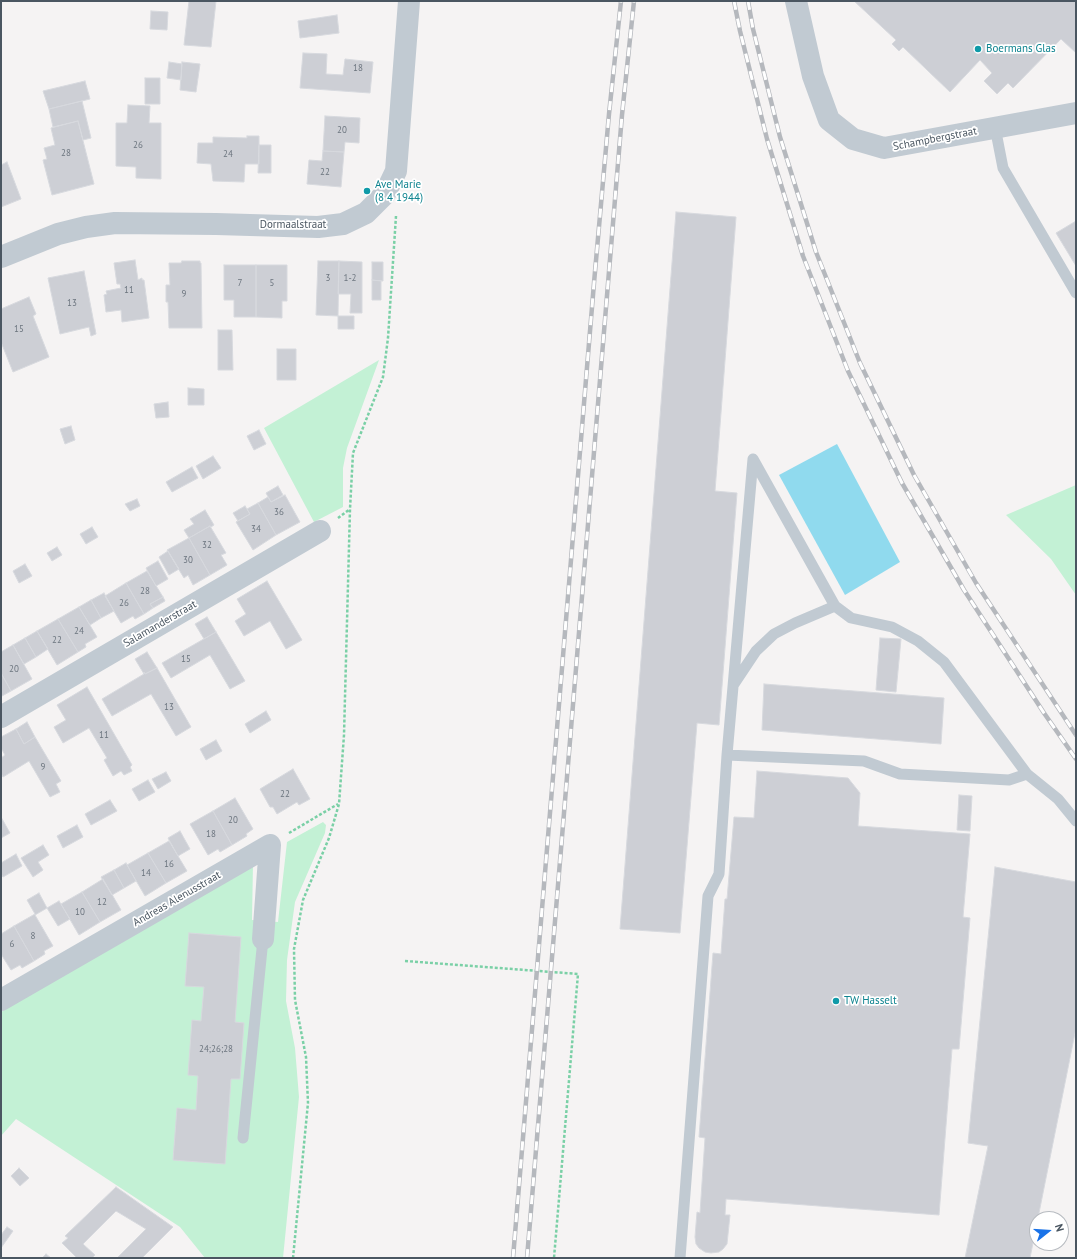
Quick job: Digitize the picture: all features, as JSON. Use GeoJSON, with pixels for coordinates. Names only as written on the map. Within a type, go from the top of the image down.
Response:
{"type":"FeatureCollection","features":[{"type":"Feature","properties":{"kind":"street","name":"Dormaalstraat"},"geometry":{"type":"LineString","coordinates":[[1,257],[58,234],[86,227],[115,223],[318,227],[343,224],[366,213],[385,194],[396,172],[409,1]]}},
{"type":"Feature","properties":{"kind":"street","name":"Schampbergstraat"},"geometry":{"type":"LineString","coordinates":[[796,1],[813,76],[829,120],[853,139],[884,148],[1076,113]]}},
{"type":"Feature","properties":{"kind":"street","name":"Salamanderstraat"},"geometry":{"type":"LineString","coordinates":[[1,717],[320,531]]}},
{"type":"Feature","properties":{"kind":"street"},"geometry":{"type":"LineString","coordinates":[[263,939],[270,845]]}},
{"type":"Feature","properties":{"kind":"street","name":"Andreas Alenusstraat"},"geometry":{"type":"LineString","coordinates":[[1,1000],[270,845]]}},
{"type":"Feature","properties":{"kind":"lane"},"geometry":{"type":"LineString","coordinates":[[995,128],[1004,168],[1076,293]]}},
{"type":"Feature","properties":{"kind":"lane"},"geometry":{"type":"LineString","coordinates":[[680,1258],[708,896],[718,874],[753,459],[834,606],[851,618],[892,627],[918,640],[944,662],[1027,774],[1058,799],[1076,821]]}},
{"type":"Feature","properties":{"kind":"lane"},"geometry":{"type":"LineString","coordinates":[[733,686],[756,651],[774,634],[834,606]]}},
{"type":"Feature","properties":{"kind":"lane"},"geometry":{"type":"LineString","coordinates":[[727,755],[864,761],[900,774],[1009,780],[1027,774]]}},
{"type":"Feature","properties":{"kind":"lane"},"geometry":{"type":"LineString","coordinates":[[244,1138],[263,939]]}},
{"type":"Feature","properties":{"kind":"path"},"geometry":{"type":"LineString","coordinates":[[293,1258],[308,1103],[306,1057],[295,1000],[294,949],[304,900],[329,838],[339,804],[344,735],[350,509],[353,453],[383,377],[388,338],[396,214]]}},
{"type":"Feature","properties":{"kind":"path"},"geometry":{"type":"LineString","coordinates":[[270,845],[339,804]]}},
{"type":"Feature","properties":{"kind":"path"},"geometry":{"type":"LineString","coordinates":[[405,961],[578,974],[554,1258]]}},
{"type":"Feature","properties":{"kind":"green space"},"geometry":{"type":"Polygon","coordinates":[[[379,360],[347,448],[343,468],[343,507],[314,522],[264,428],[379,360]]]}},
{"type":"Feature","properties":{"kind":"green space"},"geometry":{"type":"Polygon","coordinates":[[[1076,485],[1076,595],[1051,559],[1006,515],[1076,485]]]}},
{"type":"Feature","properties":{"kind":"green space"},"geometry":{"type":"Polygon","coordinates":[[[323,822],[326,825],[325,833],[295,902],[287,960],[286,1001],[295,1048],[299,1097],[283,1258],[205,1258],[180,1227],[16,1119],[1,1136],[1,1012],[253,863],[252,920],[278,922],[287,842],[323,822]]]}},
{"type":"Feature","properties":{"kind":"water"},"geometry":{"type":"Polygon","coordinates":[[[837,444],[900,562],[845,595],[779,475],[837,444]]]}},
{"type":"Feature","properties":{"kind":"building"},"geometry":{"type":"Polygon","coordinates":[[[189,1],[216,1],[211,47],[184,45],[189,1]]]}},
{"type":"Feature","properties":{"kind":"building","name":"Boermans Glas"},"geometry":{"type":"Polygon","coordinates":[[[854,1],[1076,1],[1076,53],[1061,39],[1013,88],[1008,83],[997,94],[984,81],[992,73],[980,60],[950,92],[903,47],[899,51],[892,44],[896,40],[854,1]]]}},
{"type":"Feature","properties":{"kind":"building"},"geometry":{"type":"Polygon","coordinates":[[[151,11],[168,12],[167,30],[150,29],[151,11]]]}},
{"type":"Feature","properties":{"kind":"building"},"geometry":{"type":"Polygon","coordinates":[[[337,15],[339,33],[300,38],[298,21],[337,15]]]}},
{"type":"Feature","properties":{"kind":"building"},"geometry":{"type":"Polygon","coordinates":[[[303,53],[327,54],[326,74],[343,75],[345,59],[373,62],[370,93],[300,88],[303,53]]]}},
{"type":"Feature","properties":{"kind":"building"},"geometry":{"type":"Polygon","coordinates":[[[169,62],[182,64],[181,80],[167,78],[169,62]]]}},
{"type":"Feature","properties":{"kind":"building"},"geometry":{"type":"Polygon","coordinates":[[[182,62],[200,64],[196,92],[180,90],[182,62]]]}},
{"type":"Feature","properties":{"kind":"building"},"geometry":{"type":"Polygon","coordinates":[[[145,78],[160,78],[160,104],[145,104],[145,78]]]}},
{"type":"Feature","properties":{"kind":"building"},"geometry":{"type":"Polygon","coordinates":[[[85,81],[90,99],[49,109],[43,91],[85,81]]]}},
{"type":"Feature","properties":{"kind":"building"},"geometry":{"type":"Polygon","coordinates":[[[82,101],[91,138],[83,140],[78,121],[53,127],[49,109],[82,101]]]}},
{"type":"Feature","properties":{"kind":"building"},"geometry":{"type":"Polygon","coordinates":[[[128,105],[150,106],[149,123],[161,123],[161,179],[136,178],[136,167],[116,166],[116,123],[127,123],[128,105]]]}},
{"type":"Feature","properties":{"kind":"building"},"geometry":{"type":"Polygon","coordinates":[[[325,116],[360,118],[359,143],[345,142],[344,152],[323,151],[325,116]]]}},
{"type":"Feature","properties":{"kind":"building"},"geometry":{"type":"Polygon","coordinates":[[[78,121],[94,184],[52,195],[43,160],[47,159],[44,148],[55,145],[51,128],[78,121]]]}},
{"type":"Feature","properties":{"kind":"building"},"geometry":{"type":"Polygon","coordinates":[[[247,136],[259,136],[259,164],[245,164],[244,182],[213,181],[211,164],[197,163],[198,143],[213,143],[213,137],[247,138],[247,136]]]}},
{"type":"Feature","properties":{"kind":"building"},"geometry":{"type":"Polygon","coordinates":[[[259,145],[271,145],[271,173],[258,173],[259,145]]]}},
{"type":"Feature","properties":{"kind":"building"},"geometry":{"type":"Polygon","coordinates":[[[323,151],[344,152],[341,187],[307,184],[309,160],[322,161],[323,151]]]}},
{"type":"Feature","properties":{"kind":"building"},"geometry":{"type":"Polygon","coordinates":[[[7,162],[21,199],[1,207],[1,165],[7,162]]]}},
{"type":"Feature","properties":{"kind":"building"},"geometry":{"type":"Polygon","coordinates":[[[676,212],[736,217],[715,491],[737,493],[719,725],[697,723],[680,933],[620,929],[676,212]]]}},
{"type":"Feature","properties":{"kind":"building"},"geometry":{"type":"Polygon","coordinates":[[[1076,221],[1076,266],[1056,233],[1076,221]]]}},
{"type":"Feature","properties":{"kind":"building"},"geometry":{"type":"Polygon","coordinates":[[[135,260],[138,280],[142,278],[142,280],[144,280],[149,318],[122,322],[121,310],[106,312],[104,295],[107,294],[106,291],[121,288],[120,284],[117,284],[114,263],[135,260]]]}},
{"type":"Feature","properties":{"kind":"building"},"geometry":{"type":"Polygon","coordinates":[[[182,261],[200,261],[201,263],[202,328],[169,328],[166,285],[170,285],[169,263],[181,263],[182,261]]]}},
{"type":"Feature","properties":{"kind":"building"},"geometry":{"type":"Polygon","coordinates":[[[318,261],[339,261],[338,316],[316,315],[318,261]]]}},
{"type":"Feature","properties":{"kind":"building"},"geometry":{"type":"Polygon","coordinates":[[[339,261],[362,262],[362,313],[350,313],[351,294],[338,294],[339,261]]]}},
{"type":"Feature","properties":{"kind":"building"},"geometry":{"type":"Polygon","coordinates":[[[372,262],[383,262],[383,281],[372,280],[372,262]]]}},
{"type":"Feature","properties":{"kind":"building"},"geometry":{"type":"Polygon","coordinates":[[[224,265],[256,265],[256,317],[234,317],[234,300],[224,300],[224,265]]]}},
{"type":"Feature","properties":{"kind":"building"},"geometry":{"type":"Polygon","coordinates":[[[256,265],[287,265],[287,301],[282,301],[282,318],[256,317],[256,265]]]}},
{"type":"Feature","properties":{"kind":"building"},"geometry":{"type":"Polygon","coordinates":[[[84,271],[96,334],[91,336],[89,327],[60,334],[48,278],[84,271]]]}},
{"type":"Feature","properties":{"kind":"building"},"geometry":{"type":"Polygon","coordinates":[[[372,280],[381,281],[381,300],[372,300],[372,280]]]}},
{"type":"Feature","properties":{"kind":"building"},"geometry":{"type":"Polygon","coordinates":[[[29,297],[36,314],[33,316],[49,357],[13,372],[1,342],[1,309],[29,297]]]}},
{"type":"Feature","properties":{"kind":"building"},"geometry":{"type":"Polygon","coordinates":[[[338,316],[354,316],[354,329],[338,329],[338,316]]]}},
{"type":"Feature","properties":{"kind":"building"},"geometry":{"type":"Polygon","coordinates":[[[218,330],[232,330],[233,370],[218,370],[218,330]]]}},
{"type":"Feature","properties":{"kind":"building"},"geometry":{"type":"Polygon","coordinates":[[[277,349],[296,349],[296,380],[277,380],[277,349]]]}},
{"type":"Feature","properties":{"kind":"building"},"geometry":{"type":"Polygon","coordinates":[[[188,388],[204,389],[204,405],[188,405],[188,388]]]}},
{"type":"Feature","properties":{"kind":"building"},"geometry":{"type":"Polygon","coordinates":[[[168,402],[169,417],[156,418],[154,404],[168,402]]]}},
{"type":"Feature","properties":{"kind":"building"},"geometry":{"type":"Polygon","coordinates":[[[71,426],[75,440],[65,444],[60,429],[71,426]]]}},
{"type":"Feature","properties":{"kind":"building"},"geometry":{"type":"Polygon","coordinates":[[[259,430],[266,444],[254,450],[247,436],[259,430]]]}},
{"type":"Feature","properties":{"kind":"building"},"geometry":{"type":"Polygon","coordinates":[[[213,456],[221,468],[203,479],[196,466],[213,456]]]}},
{"type":"Feature","properties":{"kind":"building"},"geometry":{"type":"Polygon","coordinates":[[[192,467],[198,478],[172,492],[166,482],[192,467]]]}},
{"type":"Feature","properties":{"kind":"building"},"geometry":{"type":"Polygon","coordinates":[[[278,486],[283,495],[271,502],[266,493],[278,486]]]}},
{"type":"Feature","properties":{"kind":"building"},"geometry":{"type":"Polygon","coordinates":[[[285,495],[300,522],[276,535],[258,503],[268,497],[271,502],[285,495]]]}},
{"type":"Feature","properties":{"kind":"building"},"geometry":{"type":"Polygon","coordinates":[[[137,499],[140,506],[130,511],[125,504],[137,499]]]}},
{"type":"Feature","properties":{"kind":"building"},"geometry":{"type":"Polygon","coordinates":[[[258,503],[276,535],[253,550],[236,522],[250,514],[247,509],[258,503]]]}},
{"type":"Feature","properties":{"kind":"building"},"geometry":{"type":"Polygon","coordinates":[[[245,506],[250,514],[238,521],[233,513],[245,506]]]}},
{"type":"Feature","properties":{"kind":"building"},"geometry":{"type":"Polygon","coordinates":[[[205,510],[214,525],[189,538],[184,530],[194,524],[190,519],[205,510]]]}},
{"type":"Feature","properties":{"kind":"building"},"geometry":{"type":"Polygon","coordinates":[[[210,526],[226,553],[221,555],[227,565],[210,575],[189,538],[210,526]]]}},
{"type":"Feature","properties":{"kind":"building"},"geometry":{"type":"Polygon","coordinates":[[[92,527],[98,537],[86,544],[80,534],[92,527]]]}},
{"type":"Feature","properties":{"kind":"building"},"geometry":{"type":"Polygon","coordinates":[[[189,538],[210,575],[193,585],[188,575],[184,578],[167,550],[189,538]]]}},
{"type":"Feature","properties":{"kind":"building"},"geometry":{"type":"Polygon","coordinates":[[[57,547],[62,555],[52,561],[47,553],[57,547]]]}},
{"type":"Feature","properties":{"kind":"building"},"geometry":{"type":"Polygon","coordinates":[[[168,551],[179,569],[169,575],[159,557],[168,551]]]}},
{"type":"Feature","properties":{"kind":"building"},"geometry":{"type":"Polygon","coordinates":[[[158,561],[168,579],[156,586],[146,568],[158,561]]]}},
{"type":"Feature","properties":{"kind":"building"},"geometry":{"type":"Polygon","coordinates":[[[25,564],[32,576],[19,583],[13,571],[25,564]]]}},
{"type":"Feature","properties":{"kind":"building"},"geometry":{"type":"Polygon","coordinates":[[[147,571],[163,597],[150,604],[153,608],[144,614],[126,583],[147,571]]]}},
{"type":"Feature","properties":{"kind":"building"},"geometry":{"type":"Polygon","coordinates":[[[267,581],[302,640],[286,649],[270,621],[244,636],[235,621],[246,614],[237,599],[267,581]]]}},
{"type":"Feature","properties":{"kind":"building"},"geometry":{"type":"Polygon","coordinates":[[[126,583],[144,614],[135,619],[133,616],[121,623],[105,596],[126,583]]]}},
{"type":"Feature","properties":{"kind":"building"},"geometry":{"type":"Polygon","coordinates":[[[104,593],[114,611],[101,618],[91,600],[104,593]]]}},
{"type":"Feature","properties":{"kind":"building"},"geometry":{"type":"Polygon","coordinates":[[[163,597],[165,601],[153,608],[150,604],[163,597]]]}},
{"type":"Feature","properties":{"kind":"building"},"geometry":{"type":"Polygon","coordinates":[[[91,600],[101,618],[90,625],[79,607],[91,600]]]}},
{"type":"Feature","properties":{"kind":"building"},"geometry":{"type":"Polygon","coordinates":[[[79,607],[97,637],[85,644],[86,647],[78,652],[58,619],[79,607]]]}},
{"type":"Feature","properties":{"kind":"building"},"geometry":{"type":"Polygon","coordinates":[[[207,617],[216,632],[204,639],[195,624],[207,617]]]}},
{"type":"Feature","properties":{"kind":"building"},"geometry":{"type":"Polygon","coordinates":[[[58,619],[78,652],[57,665],[37,631],[58,619]]]}},
{"type":"Feature","properties":{"kind":"building"},"geometry":{"type":"Polygon","coordinates":[[[37,631],[48,649],[36,657],[25,638],[37,631]]]}},
{"type":"Feature","properties":{"kind":"building"},"geometry":{"type":"Polygon","coordinates":[[[216,632],[245,681],[230,689],[210,655],[171,678],[162,663],[216,632]]]}},
{"type":"Feature","properties":{"kind":"building"},"geometry":{"type":"Polygon","coordinates":[[[25,638],[36,657],[24,664],[13,645],[25,638]]]}},
{"type":"Feature","properties":{"kind":"building"},"geometry":{"type":"Polygon","coordinates":[[[880,638],[901,639],[896,692],[876,690],[880,638]]]}},
{"type":"Feature","properties":{"kind":"building"},"geometry":{"type":"Polygon","coordinates":[[[13,645],[32,679],[11,691],[1,673],[1,652],[13,645]]]}},
{"type":"Feature","properties":{"kind":"building"},"geometry":{"type":"Polygon","coordinates":[[[147,652],[157,668],[145,674],[144,672],[144,674],[135,659],[147,652]]]}},
{"type":"Feature","properties":{"kind":"building"},"geometry":{"type":"Polygon","coordinates":[[[157,668],[191,727],[176,736],[151,694],[112,716],[102,699],[144,674],[144,672],[145,674],[157,668]]]}},
{"type":"Feature","properties":{"kind":"building"},"geometry":{"type":"Polygon","coordinates":[[[1,673],[11,691],[2,696],[1,694],[1,673]]]}},
{"type":"Feature","properties":{"kind":"building"},"geometry":{"type":"Polygon","coordinates":[[[764,684],[944,698],[941,744],[762,730],[764,684]]]}},
{"type":"Feature","properties":{"kind":"building"},"geometry":{"type":"Polygon","coordinates":[[[87,687],[132,765],[130,767],[132,771],[124,775],[121,771],[113,776],[104,760],[107,758],[89,728],[63,743],[54,727],[66,720],[57,705],[87,687]]]}},
{"type":"Feature","properties":{"kind":"building"},"geometry":{"type":"Polygon","coordinates":[[[266,711],[271,720],[250,733],[245,724],[266,711]]]}},
{"type":"Feature","properties":{"kind":"building"},"geometry":{"type":"Polygon","coordinates":[[[27,722],[35,737],[24,744],[16,729],[27,722]]]}},
{"type":"Feature","properties":{"kind":"building"},"geometry":{"type":"Polygon","coordinates":[[[16,729],[24,744],[35,737],[61,781],[56,784],[60,792],[50,797],[29,761],[3,777],[1,773],[1,758],[5,755],[1,748],[1,737],[16,729]]]}},
{"type":"Feature","properties":{"kind":"building"},"geometry":{"type":"Polygon","coordinates":[[[216,740],[222,751],[206,760],[200,749],[216,740]]]}},
{"type":"Feature","properties":{"kind":"building"},"geometry":{"type":"Polygon","coordinates":[[[293,769],[310,799],[299,805],[297,802],[277,814],[273,807],[270,807],[260,789],[293,769]]]}},
{"type":"Feature","properties":{"kind":"building","name":"TW Hasselt"},"geometry":{"type":"Polygon","coordinates":[[[757,771],[848,778],[860,793],[858,826],[970,834],[963,917],[970,918],[959,1049],[952,1049],[939,1215],[726,1199],[725,1215],[730,1215],[727,1244],[719,1252],[711,1253],[705,1252],[699,1248],[696,1244],[695,1237],[697,1212],[700,1213],[705,1138],[699,1137],[713,953],[721,954],[725,899],[727,899],[734,817],[754,818],[757,771]]]}},
{"type":"Feature","properties":{"kind":"building"},"geometry":{"type":"Polygon","coordinates":[[[166,772],[171,781],[158,789],[152,779],[166,772]]]}},
{"type":"Feature","properties":{"kind":"building"},"geometry":{"type":"Polygon","coordinates":[[[148,780],[155,792],[139,801],[132,789],[148,780]]]}},
{"type":"Feature","properties":{"kind":"building"},"geometry":{"type":"Polygon","coordinates":[[[959,795],[972,796],[970,831],[957,830],[959,795]]]}},
{"type":"Feature","properties":{"kind":"building"},"geometry":{"type":"Polygon","coordinates":[[[235,798],[253,829],[246,834],[247,836],[232,845],[213,811],[235,798]]]}},
{"type":"Feature","properties":{"kind":"building"},"geometry":{"type":"Polygon","coordinates":[[[110,800],[117,811],[91,825],[85,814],[110,800]]]}},
{"type":"Feature","properties":{"kind":"building"},"geometry":{"type":"Polygon","coordinates":[[[213,811],[232,845],[220,852],[218,849],[208,855],[190,824],[213,811]]]}},
{"type":"Feature","properties":{"kind":"building"},"geometry":{"type":"Polygon","coordinates":[[[1,817],[10,833],[1,838],[1,817]]]}},
{"type":"Feature","properties":{"kind":"building"},"geometry":{"type":"Polygon","coordinates":[[[77,825],[83,837],[63,848],[57,836],[77,825]]]}},
{"type":"Feature","properties":{"kind":"building"},"geometry":{"type":"Polygon","coordinates":[[[180,831],[190,849],[178,856],[168,838],[180,831]]]}},
{"type":"Feature","properties":{"kind":"building"},"geometry":{"type":"Polygon","coordinates":[[[169,841],[187,871],[166,883],[148,853],[169,841]]]}},
{"type":"Feature","properties":{"kind":"building"},"geometry":{"type":"Polygon","coordinates":[[[43,845],[49,855],[38,862],[43,870],[33,877],[21,858],[43,845]]]}},
{"type":"Feature","properties":{"kind":"building"},"geometry":{"type":"Polygon","coordinates":[[[148,853],[166,883],[145,896],[127,865],[148,853]]]}},
{"type":"Feature","properties":{"kind":"building"},"geometry":{"type":"Polygon","coordinates":[[[16,854],[22,866],[3,877],[1,874],[1,863],[16,854]]]}},
{"type":"Feature","properties":{"kind":"building"},"geometry":{"type":"Polygon","coordinates":[[[126,863],[136,881],[124,888],[114,870],[126,863]]]}},
{"type":"Feature","properties":{"kind":"building"},"geometry":{"type":"Polygon","coordinates":[[[995,867],[1076,882],[1076,1028],[1039,1211],[1029,1211],[1029,1251],[1031,1251],[1030,1258],[965,1258],[988,1146],[968,1143],[995,867]]]}},
{"type":"Feature","properties":{"kind":"building"},"geometry":{"type":"Polygon","coordinates":[[[114,870],[124,888],[112,895],[101,877],[114,870]]]}},
{"type":"Feature","properties":{"kind":"building"},"geometry":{"type":"Polygon","coordinates":[[[103,879],[121,910],[100,922],[82,892],[103,879]]]}},
{"type":"Feature","properties":{"kind":"building"},"geometry":{"type":"Polygon","coordinates":[[[82,892],[100,922],[79,935],[61,904],[82,892]]]}},
{"type":"Feature","properties":{"kind":"building"},"geometry":{"type":"Polygon","coordinates":[[[39,893],[47,908],[35,915],[53,946],[44,951],[45,954],[34,961],[14,926],[35,914],[27,900],[39,893]]]}},
{"type":"Feature","properties":{"kind":"building"},"geometry":{"type":"Polygon","coordinates":[[[59,901],[70,919],[58,926],[47,908],[59,901]]]}},
{"type":"Feature","properties":{"kind":"building"},"geometry":{"type":"Polygon","coordinates":[[[14,926],[34,961],[22,968],[20,965],[11,970],[1,954],[1,934],[14,926]]]}},
{"type":"Feature","properties":{"kind":"building"},"geometry":{"type":"Polygon","coordinates":[[[189,933],[241,937],[235,1022],[244,1023],[240,1079],[231,1079],[225,1164],[173,1160],[177,1108],[196,1110],[198,1076],[188,1075],[192,1020],[201,1021],[204,987],[185,986],[189,933]]]}},
{"type":"Feature","properties":{"kind":"building"},"geometry":{"type":"Polygon","coordinates":[[[19,1168],[29,1178],[20,1186],[11,1176],[19,1168]]]}},
{"type":"Feature","properties":{"kind":"building"},"geometry":{"type":"Polygon","coordinates":[[[116,1187],[173,1227],[142,1258],[117,1258],[146,1229],[116,1211],[83,1244],[95,1255],[92,1258],[77,1258],[62,1243],[68,1238],[65,1236],[116,1187]]]}},
{"type":"Feature","properties":{"kind":"building"},"geometry":{"type":"Polygon","coordinates":[[[7,1227],[13,1231],[1,1248],[1,1235],[7,1227]]]}},
{"type":"Feature","properties":{"kind":"building"},"geometry":{"type":"Polygon","coordinates":[[[46,1254],[51,1258],[42,1258],[46,1254]]]}},
{"type":"Feature","properties":{"kind":"railway"},"geometry":{"type":"LineString","coordinates":[[513,1258],[594,283],[621,1]]}},
{"type":"Feature","properties":{"kind":"railway"},"geometry":{"type":"LineString","coordinates":[[527,1258],[622,115],[634,1]]}},
{"type":"Feature","properties":{"kind":"railway"},"geometry":{"type":"LineString","coordinates":[[734,1],[767,139],[803,256],[848,371],[902,483],[964,590],[1044,713],[1076,759]]}},
{"type":"Feature","properties":{"kind":"railway"},"geometry":{"type":"LineString","coordinates":[[748,1],[753,29],[780,137],[816,252],[860,363],[914,475],[976,583],[1076,735]]}},
{"type":"Feature","properties":{"kind":"place","name":"Boermans Glas"},"geometry":{"type":"Point","coordinates":[978,49]}},
{"type":"Feature","properties":{"kind":"place","name":"Ave Marie (8 4 1944)"},"geometry":{"type":"Point","coordinates":[367,191]}},
{"type":"Feature","properties":{"kind":"place","name":"TW Hasselt"},"geometry":{"type":"Point","coordinates":[836,1001]}}]}
